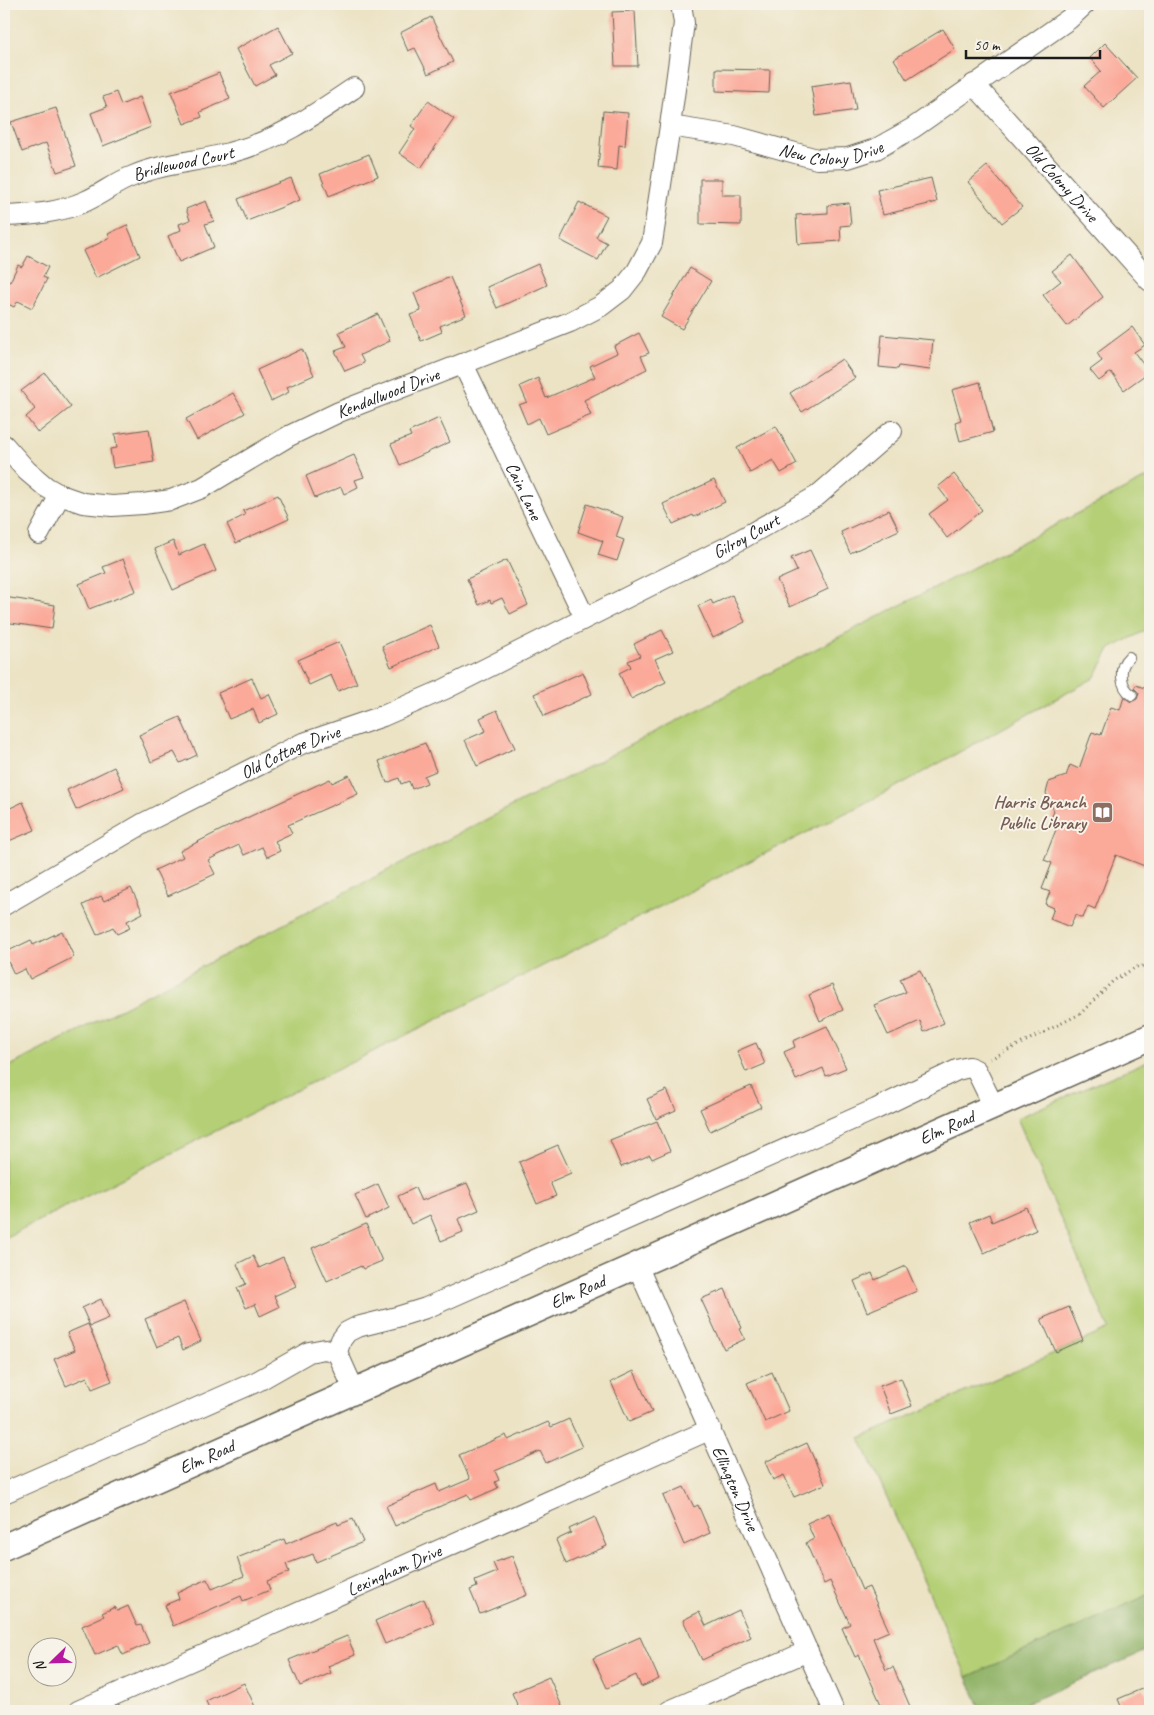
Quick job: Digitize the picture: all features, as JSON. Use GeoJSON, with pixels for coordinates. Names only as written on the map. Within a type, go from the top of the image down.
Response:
{"type":"FeatureCollection","features":[{"type":"Feature","properties":{"kind":"street","name":"Kendallwood Drive"},"geometry":{"type":"LineString","coordinates":[[4,445],[27,471],[46,487],[60,495],[83,503],[112,506],[171,500],[202,488],[289,436],[339,412],[570,322],[601,306],[622,290],[638,271],[652,243],[684,23],[681,4]]}},
{"type":"Feature","properties":{"kind":"street","name":"New Colony Drive"},"geometry":{"type":"LineString","coordinates":[[670,126],[734,136],[817,159],[848,158],[876,149],[913,128],[1069,20],[1085,4]]}},
{"type":"Feature","properties":{"kind":"street","name":"Old Colony Drive"},"geometry":{"type":"LineString","coordinates":[[974,84],[1150,281]]}},
{"type":"Feature","properties":{"kind":"street","name":"Bridlewood Court"},"geometry":{"type":"LineString","coordinates":[[4,216],[32,215],[64,210],[87,201],[132,176],[154,169],[231,153],[271,139],[307,121],[354,88]]}},
{"type":"Feature","properties":{"kind":"street","name":"Cain Lane"},"geometry":{"type":"LineString","coordinates":[[463,364],[585,618]]}},
{"type":"Feature","properties":{"kind":"street","name":"Gilroy Court"},"geometry":{"type":"LineString","coordinates":[[585,618],[729,546],[817,496],[892,430]]}},
{"type":"Feature","properties":{"kind":"street"},"geometry":{"type":"LineString","coordinates":[[39,534],[60,495]]}},
{"type":"Feature","properties":{"kind":"street","name":"Old Cottage Drive"},"geometry":{"type":"LineString","coordinates":[[4,905],[144,823],[301,744],[383,716],[445,689],[585,618]]}},
{"type":"Feature","properties":{"kind":"street","name":"Elm Road"},"geometry":{"type":"LineString","coordinates":[[4,1546],[1150,1037]]}},
{"type":"Feature","properties":{"kind":"street"},"geometry":{"type":"LineString","coordinates":[[354,1390],[337,1352],[341,1340],[356,1327],[426,1308],[876,1109],[957,1070],[971,1068],[976,1070],[994,1107]]}},
{"type":"Feature","properties":{"kind":"street","name":"Ellington Drive"},"geometry":{"type":"LineString","coordinates":[[638,1265],[834,1711]]}},
{"type":"Feature","properties":{"kind":"street"},"geometry":{"type":"LineString","coordinates":[[4,1493],[258,1381],[309,1352],[325,1349],[337,1352]]}},
{"type":"Feature","properties":{"kind":"street","name":"Lexingham Drive"},"geometry":{"type":"LineString","coordinates":[[78,1711],[711,1429]]}},
{"type":"Feature","properties":{"kind":"street"},"geometry":{"type":"LineString","coordinates":[[669,1711],[808,1651]]}},
{"type":"Feature","properties":{"kind":"lane"},"geometry":{"type":"LineString","coordinates":[[1129,657],[1124,665],[1122,681],[1126,691],[1132,694]]}},
{"type":"Feature","properties":{"kind":"path"},"geometry":{"type":"LineString","coordinates":[[971,1068],[1080,1014],[1113,981],[1136,967],[1150,966]]}},
{"type":"Feature","properties":{"kind":"green space"},"geometry":{"type":"Polygon","coordinates":[[[1150,476],[1150,628],[1110,649],[1094,678],[885,793],[4,1238],[4,1069],[1150,476]]]}},
{"type":"Feature","properties":{"kind":"green space"},"geometry":{"type":"Polygon","coordinates":[[[1150,1060],[1150,1594],[967,1677],[860,1438],[1109,1329],[1017,1118],[1150,1060]]]}},
{"type":"Feature","properties":{"kind":"green space"},"geometry":{"type":"Polygon","coordinates":[[[1150,1594],[1150,1649],[1009,1711],[982,1711],[967,1677],[1150,1594]]]}},
{"type":"Feature","properties":{"kind":"building"},"geometry":{"type":"Polygon","coordinates":[[[635,11],[638,66],[615,66],[612,12],[635,11]]]}},
{"type":"Feature","properties":{"kind":"building"},"geometry":{"type":"Polygon","coordinates":[[[431,17],[453,62],[428,74],[415,48],[408,51],[400,33],[431,17]]]}},
{"type":"Feature","properties":{"kind":"building"},"geometry":{"type":"Polygon","coordinates":[[[278,26],[292,53],[269,65],[275,75],[255,86],[236,49],[278,26]]]}},
{"type":"Feature","properties":{"kind":"building"},"geometry":{"type":"Polygon","coordinates":[[[943,29],[955,49],[907,80],[894,59],[943,29]]]}},
{"type":"Feature","properties":{"kind":"building"},"geometry":{"type":"Polygon","coordinates":[[[1105,43],[1137,78],[1104,108],[1084,86],[1101,71],[1090,58],[1105,43]]]}},
{"type":"Feature","properties":{"kind":"building"},"geometry":{"type":"Polygon","coordinates":[[[716,69],[770,70],[769,93],[716,91],[716,69]]]}},
{"type":"Feature","properties":{"kind":"building"},"geometry":{"type":"Polygon","coordinates":[[[219,73],[230,99],[200,112],[202,117],[184,124],[171,92],[219,73]]]}},
{"type":"Feature","properties":{"kind":"building"},"geometry":{"type":"Polygon","coordinates":[[[851,80],[856,110],[816,116],[811,86],[851,80]]]}},
{"type":"Feature","properties":{"kind":"building"},"geometry":{"type":"Polygon","coordinates":[[[116,92],[121,105],[140,97],[151,127],[103,146],[91,113],[107,107],[103,97],[116,92]]]}},
{"type":"Feature","properties":{"kind":"building"},"geometry":{"type":"Polygon","coordinates":[[[428,101],[454,119],[421,168],[399,153],[415,129],[411,126],[428,101]]]}},
{"type":"Feature","properties":{"kind":"building"},"geometry":{"type":"Polygon","coordinates":[[[56,108],[76,166],[57,172],[46,143],[22,152],[11,122],[56,108]]]}},
{"type":"Feature","properties":{"kind":"building"},"geometry":{"type":"Polygon","coordinates":[[[603,111],[628,113],[625,146],[619,145],[617,170],[598,168],[603,111]]]}},
{"type":"Feature","properties":{"kind":"building"},"geometry":{"type":"Polygon","coordinates":[[[369,154],[378,176],[329,196],[320,174],[369,154]]]}},
{"type":"Feature","properties":{"kind":"building"},"geometry":{"type":"Polygon","coordinates":[[[987,166],[1022,207],[1002,223],[968,182],[987,166]]]}},
{"type":"Feature","properties":{"kind":"building"},"geometry":{"type":"Polygon","coordinates":[[[291,178],[300,200],[247,221],[238,199],[291,178]]]}},
{"type":"Feature","properties":{"kind":"building"},"geometry":{"type":"Polygon","coordinates":[[[931,178],[937,202],[883,215],[877,190],[931,178]]]}},
{"type":"Feature","properties":{"kind":"building"},"geometry":{"type":"Polygon","coordinates":[[[700,179],[722,179],[722,195],[741,195],[741,225],[700,224],[700,179]]]}},
{"type":"Feature","properties":{"kind":"building"},"geometry":{"type":"Polygon","coordinates":[[[206,201],[214,221],[205,224],[214,247],[179,262],[168,236],[181,230],[179,224],[190,220],[186,209],[206,201]]]}},
{"type":"Feature","properties":{"kind":"building"},"geometry":{"type":"Polygon","coordinates":[[[579,202],[607,216],[596,237],[607,243],[598,260],[560,240],[579,202]]]}},
{"type":"Feature","properties":{"kind":"building"},"geometry":{"type":"Polygon","coordinates":[[[849,203],[851,225],[840,226],[841,241],[798,244],[796,215],[828,213],[828,205],[849,203]]]}},
{"type":"Feature","properties":{"kind":"building"},"geometry":{"type":"Polygon","coordinates":[[[127,225],[140,256],[96,278],[83,251],[110,238],[108,234],[127,225]]]}},
{"type":"Feature","properties":{"kind":"building"},"geometry":{"type":"Polygon","coordinates":[[[1072,255],[1103,297],[1067,326],[1043,295],[1061,281],[1052,271],[1072,255]]]}},
{"type":"Feature","properties":{"kind":"building"},"geometry":{"type":"Polygon","coordinates":[[[28,256],[48,267],[43,277],[47,279],[32,308],[18,301],[14,307],[4,302],[4,279],[10,282],[18,265],[22,267],[28,256]]]}},
{"type":"Feature","properties":{"kind":"building"},"geometry":{"type":"Polygon","coordinates":[[[538,264],[547,285],[497,308],[487,287],[538,264]]]}},
{"type":"Feature","properties":{"kind":"building"},"geometry":{"type":"Polygon","coordinates":[[[690,268],[711,281],[682,329],[661,317],[690,268]]]}},
{"type":"Feature","properties":{"kind":"building"},"geometry":{"type":"Polygon","coordinates":[[[450,277],[466,315],[440,326],[442,332],[421,341],[410,315],[421,311],[414,293],[450,277]]]}},
{"type":"Feature","properties":{"kind":"building"},"geometry":{"type":"Polygon","coordinates":[[[378,314],[390,341],[360,355],[364,363],[345,371],[335,351],[346,347],[339,332],[378,314]]]}},
{"type":"Feature","properties":{"kind":"building"},"geometry":{"type":"Polygon","coordinates":[[[1132,327],[1145,345],[1134,352],[1149,372],[1124,390],[1111,372],[1099,381],[1090,370],[1102,361],[1097,353],[1132,327]]]}},
{"type":"Feature","properties":{"kind":"building"},"geometry":{"type":"Polygon","coordinates":[[[639,333],[649,353],[641,356],[647,369],[584,400],[591,415],[546,434],[539,418],[527,424],[519,405],[527,402],[520,386],[538,378],[546,398],[595,377],[590,366],[617,353],[614,346],[639,333]]]}},
{"type":"Feature","properties":{"kind":"building"},"geometry":{"type":"Polygon","coordinates":[[[882,335],[933,340],[930,370],[899,366],[898,369],[879,367],[882,335]]]}},
{"type":"Feature","properties":{"kind":"building"},"geometry":{"type":"Polygon","coordinates":[[[302,349],[314,375],[287,387],[289,392],[271,401],[257,370],[302,349]]]}},
{"type":"Feature","properties":{"kind":"building"},"geometry":{"type":"Polygon","coordinates":[[[842,359],[855,378],[802,412],[790,393],[842,359]]]}},
{"type":"Feature","properties":{"kind":"building"},"geometry":{"type":"Polygon","coordinates":[[[45,373],[71,407],[38,433],[26,417],[35,409],[21,391],[45,373]]]}},
{"type":"Feature","properties":{"kind":"building"},"geometry":{"type":"Polygon","coordinates":[[[980,382],[993,432],[960,441],[955,422],[961,420],[952,390],[980,382]]]}},
{"type":"Feature","properties":{"kind":"building"},"geometry":{"type":"Polygon","coordinates":[[[233,393],[245,413],[197,440],[186,419],[233,393]]]}},
{"type":"Feature","properties":{"kind":"building"},"geometry":{"type":"Polygon","coordinates":[[[439,418],[450,442],[400,465],[391,444],[411,436],[409,432],[439,418]]]}},
{"type":"Feature","properties":{"kind":"building"},"geometry":{"type":"Polygon","coordinates":[[[776,426],[797,464],[781,473],[773,460],[750,473],[737,448],[776,426]]]}},
{"type":"Feature","properties":{"kind":"building"},"geometry":{"type":"Polygon","coordinates":[[[149,429],[154,462],[113,468],[110,449],[117,448],[115,434],[149,429]]]}},
{"type":"Feature","properties":{"kind":"building"},"geometry":{"type":"Polygon","coordinates":[[[354,455],[364,477],[355,480],[358,487],[344,494],[341,487],[315,498],[306,476],[354,455]]]}},
{"type":"Feature","properties":{"kind":"building"},"geometry":{"type":"Polygon","coordinates":[[[954,474],[982,510],[947,538],[929,514],[948,500],[938,487],[954,474]]]}},
{"type":"Feature","properties":{"kind":"building"},"geometry":{"type":"Polygon","coordinates":[[[714,480],[725,502],[694,517],[693,515],[673,524],[663,504],[714,480]]]}},
{"type":"Feature","properties":{"kind":"building"},"geometry":{"type":"Polygon","coordinates":[[[278,495],[289,519],[236,543],[227,524],[245,515],[243,511],[278,495]]]}},
{"type":"Feature","properties":{"kind":"building"},"geometry":{"type":"Polygon","coordinates":[[[587,504],[623,517],[616,537],[624,540],[617,561],[598,555],[603,541],[578,532],[587,504]]]}},
{"type":"Feature","properties":{"kind":"building"},"geometry":{"type":"Polygon","coordinates":[[[889,510],[899,530],[850,553],[841,532],[889,510]]]}},
{"type":"Feature","properties":{"kind":"building"},"geometry":{"type":"Polygon","coordinates":[[[173,541],[179,555],[204,544],[216,571],[173,590],[155,549],[173,541]]]}},
{"type":"Feature","properties":{"kind":"building"},"geometry":{"type":"Polygon","coordinates":[[[810,550],[828,589],[790,607],[777,580],[797,571],[791,558],[810,550]]]}},
{"type":"Feature","properties":{"kind":"building"},"geometry":{"type":"Polygon","coordinates":[[[123,559],[136,591],[89,609],[79,584],[106,573],[103,567],[123,559]]]}},
{"type":"Feature","properties":{"kind":"building"},"geometry":{"type":"Polygon","coordinates":[[[507,560],[528,605],[510,614],[502,598],[491,603],[490,600],[479,605],[467,579],[507,560]]]}},
{"type":"Feature","properties":{"kind":"building"},"geometry":{"type":"Polygon","coordinates":[[[732,595],[745,622],[713,638],[698,606],[711,600],[713,604],[732,595]]]}},
{"type":"Feature","properties":{"kind":"building"},"geometry":{"type":"Polygon","coordinates":[[[4,597],[55,605],[52,629],[4,622],[4,597]]]}},
{"type":"Feature","properties":{"kind":"building"},"geometry":{"type":"Polygon","coordinates":[[[430,625],[439,646],[391,667],[382,646],[430,625]]]}},
{"type":"Feature","properties":{"kind":"building"},"geometry":{"type":"Polygon","coordinates":[[[662,630],[673,651],[655,659],[666,682],[631,699],[619,673],[631,667],[628,661],[640,656],[634,644],[662,630]]]}},
{"type":"Feature","properties":{"kind":"building"},"geometry":{"type":"Polygon","coordinates":[[[339,642],[357,683],[338,691],[331,675],[309,685],[298,660],[339,642]]]}},
{"type":"Feature","properties":{"kind":"building"},"geometry":{"type":"Polygon","coordinates":[[[583,672],[592,694],[544,716],[534,694],[583,672]]]}},
{"type":"Feature","properties":{"kind":"building"},"geometry":{"type":"Polygon","coordinates":[[[252,678],[261,698],[269,694],[278,714],[259,723],[253,709],[229,719],[218,693],[252,678]]]}},
{"type":"Feature","properties":{"kind":"building","name":"Harris Branch Public Library"},"geometry":{"type":"Polygon","coordinates":[[[1136,685],[1150,690],[1150,763],[1145,779],[1150,781],[1150,868],[1116,855],[1095,909],[1088,906],[1083,918],[1075,915],[1070,927],[1050,919],[1054,908],[1045,904],[1050,892],[1042,889],[1052,863],[1044,860],[1059,822],[1051,819],[1054,811],[1046,793],[1049,782],[1066,776],[1070,765],[1079,769],[1092,732],[1101,735],[1111,707],[1120,710],[1124,697],[1131,702],[1137,699],[1139,693],[1134,688],[1136,685]]]}},
{"type":"Feature","properties":{"kind":"building"},"geometry":{"type":"Polygon","coordinates":[[[497,710],[515,748],[477,766],[465,740],[486,731],[480,718],[497,710]]]}},
{"type":"Feature","properties":{"kind":"building"},"geometry":{"type":"Polygon","coordinates":[[[180,717],[197,755],[180,763],[174,752],[151,762],[139,735],[180,717]]]}},
{"type":"Feature","properties":{"kind":"building"},"geometry":{"type":"Polygon","coordinates":[[[425,743],[436,771],[424,776],[427,783],[412,789],[409,781],[401,784],[399,778],[387,783],[379,761],[425,743]]]}},
{"type":"Feature","properties":{"kind":"building"},"geometry":{"type":"Polygon","coordinates":[[[114,767],[124,788],[76,810],[67,790],[114,767]]]}},
{"type":"Feature","properties":{"kind":"building"},"geometry":{"type":"Polygon","coordinates":[[[349,775],[358,794],[288,825],[292,833],[275,841],[280,851],[267,857],[262,847],[244,855],[239,845],[208,860],[215,874],[168,896],[155,870],[183,857],[180,851],[330,779],[332,783],[349,775]]]}},
{"type":"Feature","properties":{"kind":"building"},"geometry":{"type":"Polygon","coordinates":[[[23,802],[35,830],[4,843],[4,811],[23,802]]]}},
{"type":"Feature","properties":{"kind":"building"},"geometry":{"type":"Polygon","coordinates":[[[131,888],[143,913],[127,921],[130,928],[117,934],[113,927],[97,935],[83,905],[101,896],[104,901],[131,888]]]}},
{"type":"Feature","properties":{"kind":"building"},"geometry":{"type":"Polygon","coordinates":[[[62,931],[74,957],[30,979],[25,969],[14,974],[4,953],[31,940],[33,945],[62,931]]]}},
{"type":"Feature","properties":{"kind":"building"},"geometry":{"type":"Polygon","coordinates":[[[920,970],[944,1023],[924,1032],[920,1021],[888,1035],[874,1005],[906,992],[900,979],[920,970]]]}},
{"type":"Feature","properties":{"kind":"building"},"geometry":{"type":"Polygon","coordinates":[[[832,985],[843,1010],[820,1021],[809,995],[832,985]]]}},
{"type":"Feature","properties":{"kind":"building"},"geometry":{"type":"Polygon","coordinates":[[[827,1026],[846,1068],[826,1076],[823,1068],[796,1080],[784,1052],[795,1047],[793,1041],[827,1026]]]}},
{"type":"Feature","properties":{"kind":"building"},"geometry":{"type":"Polygon","coordinates":[[[756,1043],[765,1064],[746,1072],[737,1051],[756,1043]]]}},
{"type":"Feature","properties":{"kind":"building"},"geometry":{"type":"Polygon","coordinates":[[[751,1086],[761,1107],[710,1131],[700,1109],[751,1086]]]}},
{"type":"Feature","properties":{"kind":"building"},"geometry":{"type":"Polygon","coordinates":[[[667,1090],[676,1110],[656,1119],[647,1099],[667,1090]]]}},
{"type":"Feature","properties":{"kind":"building"},"geometry":{"type":"Polygon","coordinates":[[[657,1121],[670,1151],[652,1159],[650,1155],[621,1167],[610,1140],[657,1121]]]}},
{"type":"Feature","properties":{"kind":"building"},"geometry":{"type":"Polygon","coordinates":[[[558,1145],[571,1173],[550,1182],[556,1196],[537,1204],[519,1162],[558,1145]]]}},
{"type":"Feature","properties":{"kind":"building"},"geometry":{"type":"Polygon","coordinates":[[[467,1183],[479,1210],[458,1219],[463,1232],[441,1241],[430,1215],[411,1224],[398,1196],[415,1188],[421,1201],[467,1183]]]}},
{"type":"Feature","properties":{"kind":"building"},"geometry":{"type":"Polygon","coordinates":[[[378,1184],[389,1208],[366,1219],[355,1195],[378,1184]]]}},
{"type":"Feature","properties":{"kind":"building"},"geometry":{"type":"Polygon","coordinates":[[[1026,1207],[1036,1230],[984,1253],[970,1222],[989,1214],[992,1222],[1026,1207]]]}},
{"type":"Feature","properties":{"kind":"building"},"geometry":{"type":"Polygon","coordinates":[[[366,1224],[382,1261],[363,1269],[361,1266],[327,1281],[312,1248],[366,1224]]]}},
{"type":"Feature","properties":{"kind":"building"},"geometry":{"type":"Polygon","coordinates":[[[253,1256],[259,1268],[283,1257],[296,1286],[274,1296],[279,1307],[260,1316],[255,1304],[246,1308],[237,1288],[246,1284],[237,1264],[253,1256]]]}},
{"type":"Feature","properties":{"kind":"building"},"geometry":{"type":"Polygon","coordinates":[[[906,1266],[917,1291],[867,1312],[854,1281],[872,1273],[875,1280],[906,1266]]]}},
{"type":"Feature","properties":{"kind":"building"},"geometry":{"type":"Polygon","coordinates":[[[725,1289],[745,1339],[724,1349],[701,1299],[725,1289]]]}},
{"type":"Feature","properties":{"kind":"building"},"geometry":{"type":"Polygon","coordinates":[[[101,1299],[109,1318],[90,1326],[82,1308],[101,1299]]]}},
{"type":"Feature","properties":{"kind":"building"},"geometry":{"type":"Polygon","coordinates":[[[184,1302],[201,1341],[183,1350],[178,1338],[157,1347],[145,1319],[184,1302]]]}},
{"type":"Feature","properties":{"kind":"building"},"geometry":{"type":"Polygon","coordinates":[[[1069,1307],[1083,1340],[1056,1352],[1041,1319],[1069,1307]]]}},
{"type":"Feature","properties":{"kind":"building"},"geometry":{"type":"Polygon","coordinates":[[[88,1324],[112,1381],[92,1389],[87,1377],[66,1386],[54,1359],[75,1350],[67,1333],[88,1324]]]}},
{"type":"Feature","properties":{"kind":"building"},"geometry":{"type":"Polygon","coordinates":[[[634,1371],[652,1412],[629,1422],[611,1382],[634,1371]]]}},
{"type":"Feature","properties":{"kind":"building"},"geometry":{"type":"Polygon","coordinates":[[[772,1372],[789,1411],[765,1422],[747,1383],[772,1372]]]}},
{"type":"Feature","properties":{"kind":"building"},"geometry":{"type":"Polygon","coordinates":[[[901,1378],[912,1406],[891,1414],[880,1386],[901,1378]]]}},
{"type":"Feature","properties":{"kind":"building"},"geometry":{"type":"Polygon","coordinates":[[[569,1419],[582,1447],[546,1463],[540,1451],[495,1471],[499,1480],[495,1482],[498,1488],[471,1500],[468,1494],[395,1526],[386,1506],[436,1484],[439,1492],[470,1479],[459,1455],[506,1435],[508,1440],[548,1422],[551,1427],[569,1419]]]}},
{"type":"Feature","properties":{"kind":"building"},"geometry":{"type":"Polygon","coordinates":[[[807,1443],[825,1484],[794,1497],[784,1475],[773,1480],[765,1462],[807,1443]]]}},
{"type":"Feature","properties":{"kind":"building"},"geometry":{"type":"Polygon","coordinates":[[[684,1487],[694,1507],[698,1505],[710,1533],[684,1545],[663,1496],[684,1487]]]}},
{"type":"Feature","properties":{"kind":"building"},"geometry":{"type":"Polygon","coordinates":[[[829,1513],[862,1590],[869,1587],[889,1631],[873,1638],[886,1670],[893,1667],[912,1711],[884,1711],[859,1655],[855,1657],[842,1628],[850,1624],[830,1581],[824,1584],[806,1543],[814,1539],[807,1523],[829,1513]]]}},
{"type":"Feature","properties":{"kind":"building"},"geometry":{"type":"Polygon","coordinates":[[[595,1517],[607,1546],[566,1564],[556,1540],[571,1533],[569,1529],[595,1517]]]}},
{"type":"Feature","properties":{"kind":"building"},"geometry":{"type":"Polygon","coordinates":[[[353,1519],[363,1542],[316,1562],[313,1554],[286,1564],[289,1572],[267,1581],[270,1590],[243,1601],[241,1596],[173,1626],[165,1605],[179,1599],[177,1593],[207,1579],[212,1589],[244,1576],[237,1558],[284,1539],[286,1544],[337,1522],[338,1525],[353,1519]]]}},
{"type":"Feature","properties":{"kind":"building"},"geometry":{"type":"Polygon","coordinates":[[[512,1556],[527,1595],[480,1614],[470,1590],[477,1587],[475,1581],[497,1572],[493,1563],[512,1556]]]}},
{"type":"Feature","properties":{"kind":"building"},"geometry":{"type":"Polygon","coordinates":[[[424,1599],[434,1623],[385,1644],[375,1621],[424,1599]]]}},
{"type":"Feature","properties":{"kind":"building"},"geometry":{"type":"Polygon","coordinates":[[[128,1606],[137,1626],[141,1625],[149,1643],[123,1655],[118,1645],[95,1655],[82,1626],[104,1616],[102,1613],[115,1607],[117,1611],[128,1606]]]}},
{"type":"Feature","properties":{"kind":"building"},"geometry":{"type":"Polygon","coordinates":[[[739,1610],[751,1637],[702,1660],[683,1620],[699,1612],[706,1626],[739,1610]]]}},
{"type":"Feature","properties":{"kind":"building"},"geometry":{"type":"Polygon","coordinates":[[[347,1636],[355,1655],[328,1666],[331,1673],[300,1686],[289,1660],[347,1636]]]}},
{"type":"Feature","properties":{"kind":"building"},"geometry":{"type":"Polygon","coordinates":[[[640,1637],[659,1679],[641,1687],[636,1675],[607,1688],[593,1658],[640,1637]]]}},
{"type":"Feature","properties":{"kind":"building"},"geometry":{"type":"Polygon","coordinates":[[[549,1677],[564,1711],[520,1711],[512,1693],[549,1677]]]}},
{"type":"Feature","properties":{"kind":"building"},"geometry":{"type":"Polygon","coordinates":[[[244,1683],[257,1711],[210,1711],[206,1701],[244,1683]]]}},
{"type":"Feature","properties":{"kind":"building"},"geometry":{"type":"Polygon","coordinates":[[[1144,1688],[1150,1703],[1150,1711],[1123,1711],[1118,1699],[1144,1688]]]}},
{"type":"Feature","properties":{"kind":"place","name":"Harris Branch Public Library"},"geometry":{"type":"Point","coordinates":[1102,812]}}]}
